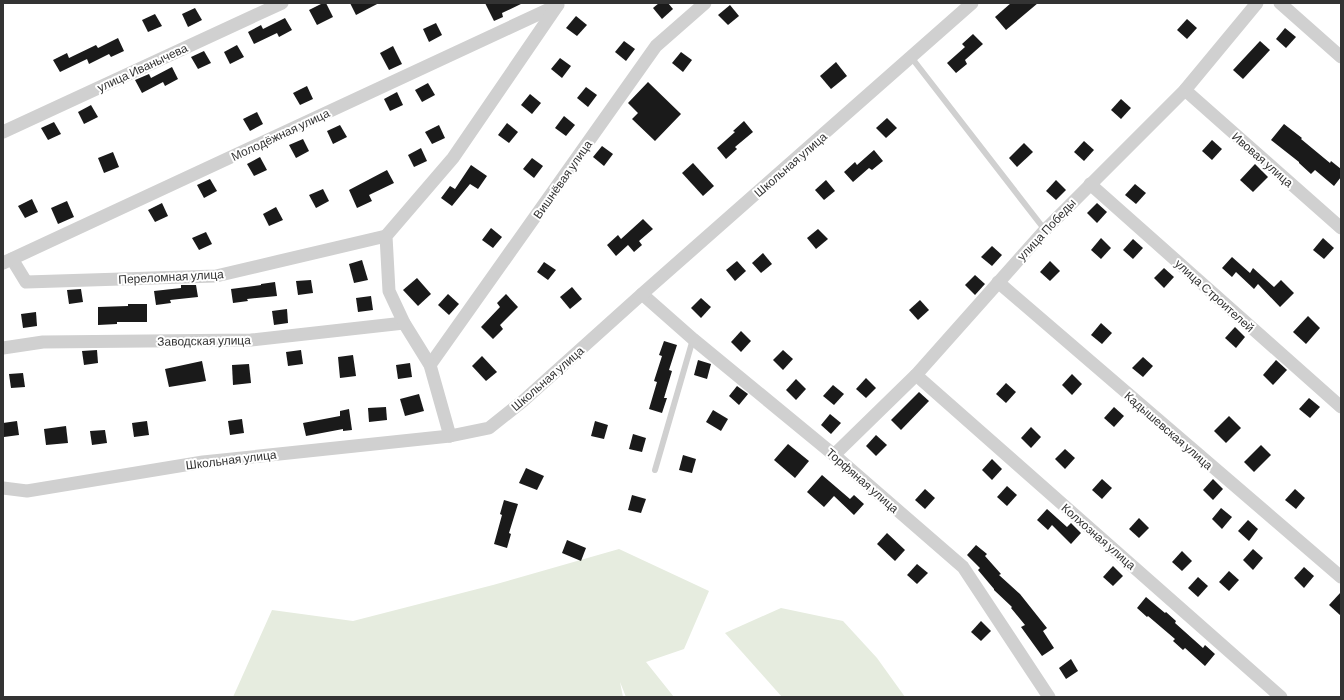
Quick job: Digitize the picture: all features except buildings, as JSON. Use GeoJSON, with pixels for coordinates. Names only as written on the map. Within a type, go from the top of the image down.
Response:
{"type":"FeatureCollection","features":[{"type":"Feature","properties":{"kind":"street","name":"улица Иванычева"},"geometry":{"type":"LineString","coordinates":[[3,132],[282,3]]}},
{"type":"Feature","properties":{"kind":"street","name":"Вишнёвая улица"},"geometry":{"type":"LineString","coordinates":[[430,365],[656,46],[705,3]]}},
{"type":"Feature","properties":{"kind":"street","name":"Школьная улица"},"geometry":{"type":"LineString","coordinates":[[3,488],[27,491],[204,462],[450,436],[489,428],[523,401],[972,3]]}},
{"type":"Feature","properties":{"kind":"street","name":"улица Победы"},"geometry":{"type":"LineString","coordinates":[[834,454],[916,375],[1044,230],[1185,90],[1257,3]]}},
{"type":"Feature","properties":{"kind":"street"},"geometry":{"type":"LineString","coordinates":[[1280,3],[1341,57]]}},
{"type":"Feature","properties":{"kind":"street"},"geometry":{"type":"LineString","coordinates":[[450,436],[430,365],[404,323],[389,291],[386,236],[452,158],[558,4]]}},
{"type":"Feature","properties":{"kind":"street","name":"Молодёжная улица"},"geometry":{"type":"LineString","coordinates":[[7,261],[558,4]]}},
{"type":"Feature","properties":{"kind":"street","name":"Ивовая улица"},"geometry":{"type":"LineString","coordinates":[[1185,90],[1341,228]]}},
{"type":"Feature","properties":{"kind":"street","name":"улица Строителей"},"geometry":{"type":"LineString","coordinates":[[1090,184],[1341,407]]}},
{"type":"Feature","properties":{"kind":"street","name":"Переломная улица"},"geometry":{"type":"LineString","coordinates":[[7,261],[26,282],[216,276],[386,236]]}},
{"type":"Feature","properties":{"kind":"street","name":"Кадышевская улица"},"geometry":{"type":"LineString","coordinates":[[998,282],[1341,577]]}},
{"type":"Feature","properties":{"kind":"street","name":"Торфяная улица"},"geometry":{"type":"LineString","coordinates":[[642,294],[693,339],[834,454],[963,567],[1049,697]]}},
{"type":"Feature","properties":{"kind":"street","name":"Заводская улица"},"geometry":{"type":"LineString","coordinates":[[3,348],[43,342],[250,340],[404,323]]}},
{"type":"Feature","properties":{"kind":"street","name":"Колхозная улица"},"geometry":{"type":"LineString","coordinates":[[916,375],[1281,697]]}},
{"type":"Feature","properties":{"kind":"lane"},"geometry":{"type":"LineString","coordinates":[[910,57],[1044,230]]}},
{"type":"Feature","properties":{"kind":"lane"},"geometry":{"type":"LineString","coordinates":[[655,470],[693,339]]}},
{"type":"Feature","properties":{"kind":"shaded area"},"geometry":{"type":"Polygon","coordinates":[[[619,549],[709,591],[684,649],[646,662],[674,697],[626,697],[620,682],[623,697],[233,697],[272,610],[353,621],[493,585],[619,549]]]}},
{"type":"Feature","properties":{"kind":"shaded area"},"geometry":{"type":"Polygon","coordinates":[[[781,608],[843,621],[877,658],[905,697],[782,697],[725,633],[781,608]]]}}]}
